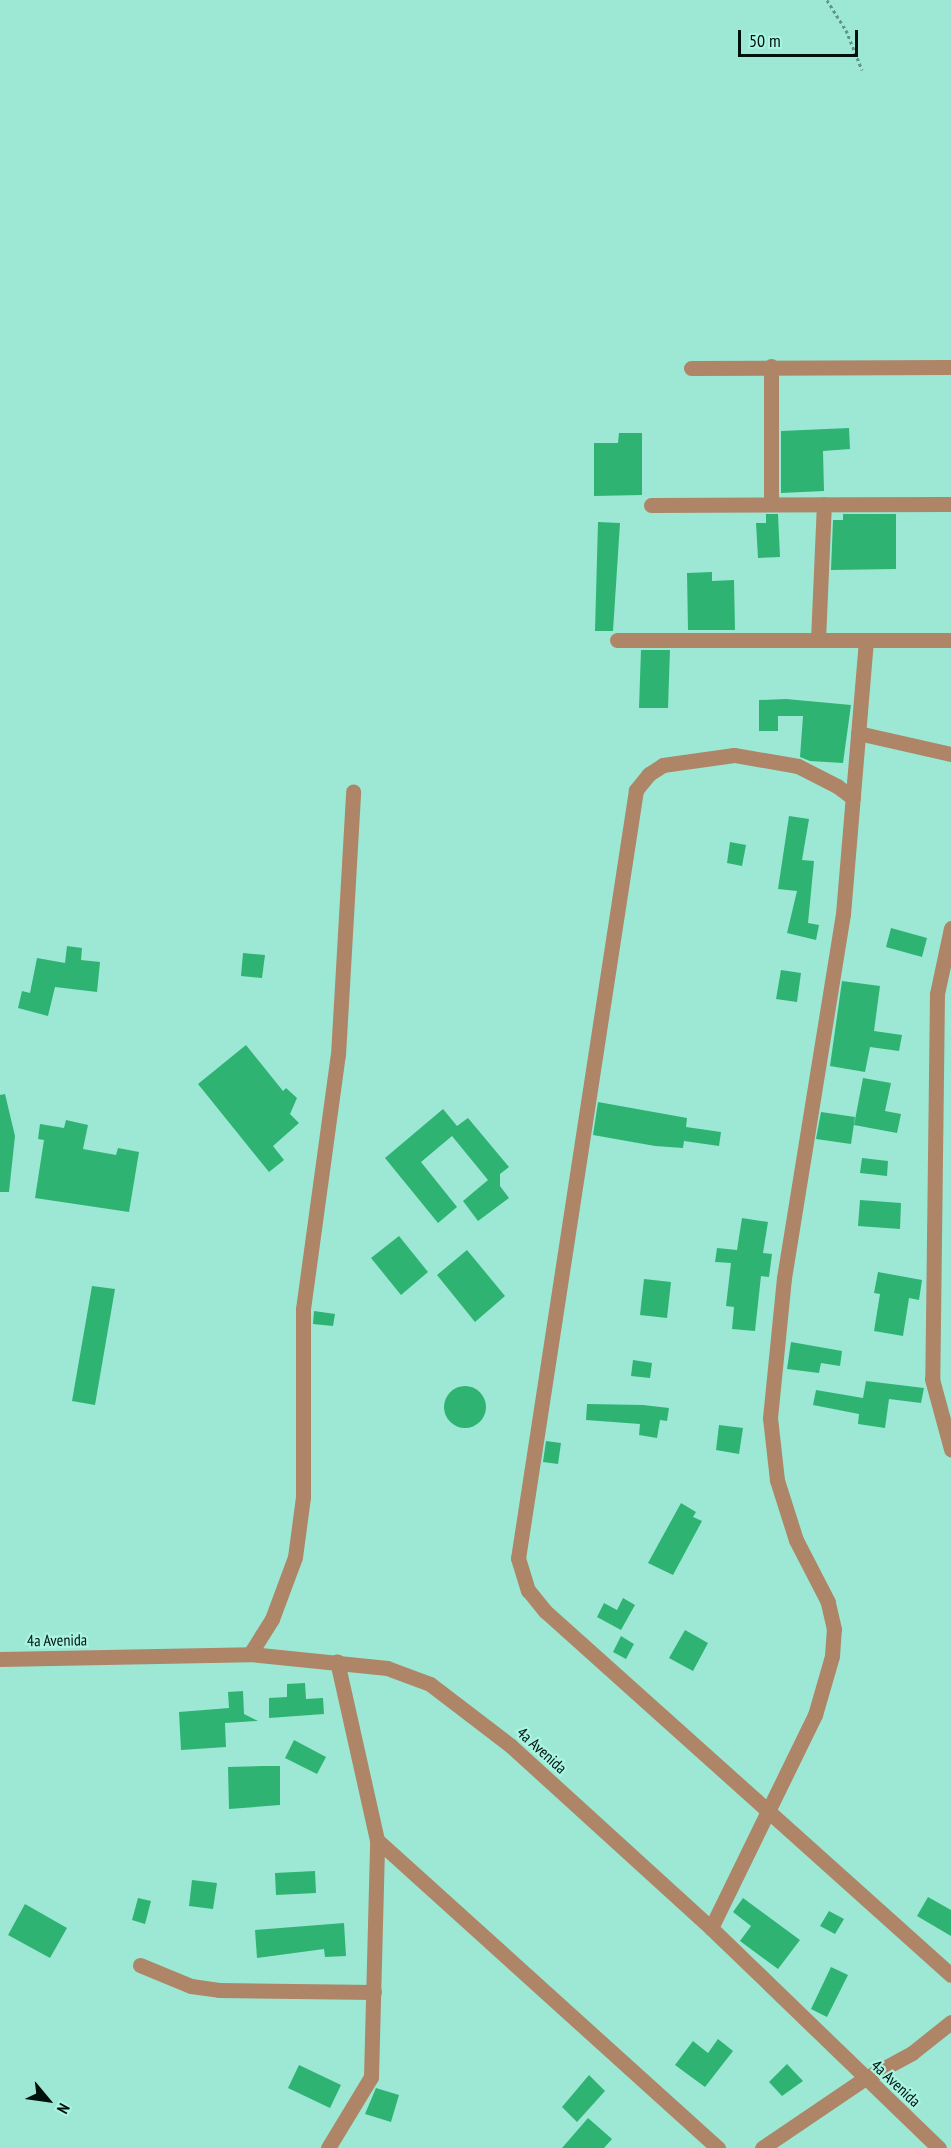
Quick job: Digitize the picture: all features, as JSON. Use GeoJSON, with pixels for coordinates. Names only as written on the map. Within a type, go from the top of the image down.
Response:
{"type":"FeatureCollection","features":[{"type":"Feature","properties":{"kind":"street"},"geometry":{"type":"LineString","coordinates":[[771,366],[771,504]]}},
{"type":"Feature","properties":{"kind":"street"},"geometry":{"type":"LineString","coordinates":[[691,368],[951,367]]}},
{"type":"Feature","properties":{"kind":"street"},"geometry":{"type":"LineString","coordinates":[[818,640],[824,504]]}},
{"type":"Feature","properties":{"kind":"street"},"geometry":{"type":"LineString","coordinates":[[651,505],[951,504]]}},
{"type":"Feature","properties":{"kind":"street"},"geometry":{"type":"LineString","coordinates":[[617,640],[951,640]]}},
{"type":"Feature","properties":{"kind":"street"},"geometry":{"type":"LineString","coordinates":[[711,1928],[815,1715],[832,1656],[834,1629],[828,1602],[796,1540],[777,1480],[770,1418],[784,1278],[843,914],[866,640]]}},
{"type":"Feature","properties":{"kind":"street"},"geometry":{"type":"LineString","coordinates":[[858,733],[951,754]]}},
{"type":"Feature","properties":{"kind":"street"},"geometry":{"type":"LineString","coordinates":[[853,798],[828,780],[798,766],[734,755],[663,765],[649,774],[636,790],[559,1271],[518,1558],[528,1590],[545,1611],[951,1975]]}},
{"type":"Feature","properties":{"kind":"street"},"geometry":{"type":"LineString","coordinates":[[250,1654],[272,1619],[295,1557],[303,1497],[303,1309],[338,1055],[353,791]]}},
{"type":"Feature","properties":{"kind":"street"},"geometry":{"type":"LineString","coordinates":[[951,928],[936,994],[932,1344],[932,1379],[951,1449]]}},
{"type":"Feature","properties":{"kind":"street","name":"4a Avenida"},"geometry":{"type":"LineString","coordinates":[[0,1659],[250,1654],[337,1661],[387,1668],[430,1684],[510,1746],[711,1928],[864,2079],[939,2148]]}},
{"type":"Feature","properties":{"kind":"street"},"geometry":{"type":"LineString","coordinates":[[328,2148],[372,2076],[377,1840],[337,1661]]}},
{"type":"Feature","properties":{"kind":"street"},"geometry":{"type":"LineString","coordinates":[[377,1840],[718,2148]]}},
{"type":"Feature","properties":{"kind":"street"},"geometry":{"type":"LineString","coordinates":[[140,1965],[191,1986],[219,1990],[374,1992]]}},
{"type":"Feature","properties":{"kind":"street"},"geometry":{"type":"LineString","coordinates":[[762,2148],[864,2079],[912,2053],[951,2022]]}},
{"type":"Feature","properties":{"kind":"path"},"geometry":{"type":"LineString","coordinates":[[827,0],[846,30],[862,70]]}},
{"type":"Feature","properties":{"kind":"building"},"geometry":{"type":"Polygon","coordinates":[[[849,428],[850,449],[823,451],[824,491],[781,493],[781,431],[849,428]]]}},
{"type":"Feature","properties":{"kind":"building"},"geometry":{"type":"Polygon","coordinates":[[[619,433],[642,433],[642,495],[594,496],[594,443],[618,443],[619,433]]]}},
{"type":"Feature","properties":{"kind":"building"},"geometry":{"type":"Polygon","coordinates":[[[766,514],[778,514],[780,557],[758,558],[756,523],[766,523],[766,514]]]}},
{"type":"Feature","properties":{"kind":"building"},"geometry":{"type":"Polygon","coordinates":[[[843,514],[896,514],[896,569],[831,570],[833,520],[843,520],[843,514]]]}},
{"type":"Feature","properties":{"kind":"building"},"geometry":{"type":"Polygon","coordinates":[[[598,522],[620,523],[613,631],[595,631],[598,522]]]}},
{"type":"Feature","properties":{"kind":"building"},"geometry":{"type":"Polygon","coordinates":[[[712,572],[712,581],[734,580],[735,630],[688,630],[687,573],[712,572]]]}},
{"type":"Feature","properties":{"kind":"building"},"geometry":{"type":"Polygon","coordinates":[[[641,650],[670,650],[668,708],[639,708],[641,650]]]}},
{"type":"Feature","properties":{"kind":"building"},"geometry":{"type":"Polygon","coordinates":[[[786,699],[851,705],[843,763],[810,761],[800,757],[803,716],[778,716],[778,731],[759,731],[759,700],[786,699]]]}},
{"type":"Feature","properties":{"kind":"building"},"geometry":{"type":"Polygon","coordinates":[[[789,816],[809,819],[802,860],[814,861],[808,923],[819,925],[816,940],[787,933],[797,891],[778,889],[789,816]]]}},
{"type":"Feature","properties":{"kind":"building"},"geometry":{"type":"Polygon","coordinates":[[[730,842],[746,845],[742,866],[727,863],[730,842]]]}},
{"type":"Feature","properties":{"kind":"building"},"geometry":{"type":"Polygon","coordinates":[[[891,928],[927,938],[922,957],[886,947],[891,928]]]}},
{"type":"Feature","properties":{"kind":"building"},"geometry":{"type":"Polygon","coordinates":[[[67,946],[82,948],[81,960],[100,962],[97,992],[55,987],[48,1016],[18,1008],[22,991],[30,993],[37,958],[65,963],[67,946]]]}},
{"type":"Feature","properties":{"kind":"building"},"geometry":{"type":"Polygon","coordinates":[[[243,953],[265,955],[262,978],[241,976],[243,953]]]}},
{"type":"Feature","properties":{"kind":"building"},"geometry":{"type":"Polygon","coordinates":[[[781,970],[801,973],[797,1002],[776,999],[781,970]]]}},
{"type":"Feature","properties":{"kind":"building"},"geometry":{"type":"Polygon","coordinates":[[[842,981],[880,986],[874,1031],[902,1035],[899,1051],[870,1047],[865,1072],[830,1066],[842,981]]]}},
{"type":"Feature","properties":{"kind":"building"},"geometry":{"type":"Polygon","coordinates":[[[246,1045],[283,1091],[286,1088],[297,1098],[290,1114],[299,1123],[273,1146],[284,1160],[269,1172],[198,1084],[246,1045]]]}},
{"type":"Feature","properties":{"kind":"building"},"geometry":{"type":"Polygon","coordinates":[[[863,1078],[891,1083],[885,1111],[901,1114],[897,1133],[854,1125],[863,1078]]]}},
{"type":"Feature","properties":{"kind":"building"},"geometry":{"type":"Polygon","coordinates":[[[5,1094],[15,1136],[9,1192],[0,1192],[0,1095],[5,1094]]]}},
{"type":"Feature","properties":{"kind":"building"},"geometry":{"type":"Polygon","coordinates":[[[598,1102],[687,1118],[686,1127],[721,1132],[719,1146],[684,1141],[683,1148],[655,1146],[593,1135],[598,1102]]]}},
{"type":"Feature","properties":{"kind":"building"},"geometry":{"type":"Polygon","coordinates":[[[443,1109],[457,1126],[468,1118],[509,1167],[500,1174],[500,1186],[509,1198],[478,1221],[463,1201],[488,1180],[452,1136],[421,1162],[457,1207],[438,1223],[385,1158],[443,1109]]]}},
{"type":"Feature","properties":{"kind":"building"},"geometry":{"type":"Polygon","coordinates":[[[821,1112],[855,1117],[851,1144],[816,1139],[821,1112]]]}},
{"type":"Feature","properties":{"kind":"building"},"geometry":{"type":"Polygon","coordinates":[[[66,1120],[88,1125],[83,1149],[116,1155],[118,1148],[139,1152],[129,1212],[35,1198],[44,1140],[38,1139],[40,1124],[64,1128],[66,1120]]]}},
{"type":"Feature","properties":{"kind":"building"},"geometry":{"type":"Polygon","coordinates":[[[862,1158],[888,1161],[887,1176],[860,1173],[862,1158]]]}},
{"type":"Feature","properties":{"kind":"building"},"geometry":{"type":"Polygon","coordinates":[[[860,1200],[901,1203],[900,1229],[858,1226],[860,1200]]]}},
{"type":"Feature","properties":{"kind":"building"},"geometry":{"type":"Polygon","coordinates":[[[742,1218],[768,1222],[763,1253],[772,1254],[769,1277],[761,1276],[755,1331],[732,1329],[734,1307],[726,1306],[731,1263],[715,1262],[717,1248],[737,1250],[742,1218]]]}},
{"type":"Feature","properties":{"kind":"building"},"geometry":{"type":"Polygon","coordinates":[[[399,1236],[428,1272],[401,1295],[371,1258],[399,1236]]]}},
{"type":"Feature","properties":{"kind":"building"},"geometry":{"type":"Polygon","coordinates":[[[467,1250],[505,1296],[475,1322],[437,1275],[467,1250]]]}},
{"type":"Feature","properties":{"kind":"building"},"geometry":{"type":"Polygon","coordinates":[[[878,1272],[922,1280],[919,1300],[909,1298],[903,1336],[874,1331],[880,1294],[874,1293],[878,1272]]]}},
{"type":"Feature","properties":{"kind":"building"},"geometry":{"type":"Polygon","coordinates":[[[644,1279],[671,1282],[667,1318],[640,1315],[644,1279]]]}},
{"type":"Feature","properties":{"kind":"building"},"geometry":{"type":"Polygon","coordinates":[[[92,1286],[115,1289],[95,1405],[72,1401],[92,1286]]]}},
{"type":"Feature","properties":{"kind":"building"},"geometry":{"type":"Polygon","coordinates":[[[314,1311],[335,1314],[333,1326],[313,1324],[314,1311]]]}},
{"type":"Feature","properties":{"kind":"building"},"geometry":{"type":"Polygon","coordinates":[[[791,1342],[842,1351],[840,1366],[821,1363],[819,1373],[787,1369],[791,1342]]]}},
{"type":"Feature","properties":{"kind":"building"},"geometry":{"type":"Polygon","coordinates":[[[633,1360],[652,1363],[650,1378],[631,1376],[633,1360]]]}},
{"type":"Feature","properties":{"kind":"building"},"geometry":{"type":"Polygon","coordinates":[[[866,1381],[924,1388],[921,1403],[889,1399],[885,1428],[858,1424],[859,1414],[813,1405],[816,1390],[863,1398],[866,1381]]]}},
{"type":"Feature","properties":{"kind":"building"},"geometry":{"type":"Polygon","coordinates":[[[465,1386],[480,1392],[486,1407],[480,1422],[465,1428],[450,1422],[444,1407],[450,1392],[465,1386]]]}},
{"type":"Feature","properties":{"kind":"building"},"geometry":{"type":"Polygon","coordinates":[[[587,1404],[669,1408],[667,1421],[660,1420],[657,1438],[639,1435],[640,1424],[586,1420],[587,1404]]]}},
{"type":"Feature","properties":{"kind":"building"},"geometry":{"type":"Polygon","coordinates":[[[719,1425],[743,1428],[739,1454],[716,1450],[719,1425]]]}},
{"type":"Feature","properties":{"kind":"building"},"geometry":{"type":"Polygon","coordinates":[[[546,1441],[561,1443],[558,1464],[543,1462],[546,1441]]]}},
{"type":"Feature","properties":{"kind":"building"},"geometry":{"type":"Polygon","coordinates":[[[681,1503],[696,1512],[693,1517],[702,1521],[673,1575],[648,1563],[681,1503]]]}},
{"type":"Feature","properties":{"kind":"building"},"geometry":{"type":"Polygon","coordinates":[[[623,1598],[635,1605],[621,1630],[597,1617],[604,1603],[617,1610],[623,1598]]]}},
{"type":"Feature","properties":{"kind":"building"},"geometry":{"type":"Polygon","coordinates":[[[685,1630],[708,1643],[693,1671],[669,1658],[685,1630]]]}},
{"type":"Feature","properties":{"kind":"building"},"geometry":{"type":"Polygon","coordinates":[[[621,1636],[634,1644],[626,1659],[613,1652],[621,1636]]]}},
{"type":"Feature","properties":{"kind":"building"},"geometry":{"type":"Polygon","coordinates":[[[305,1683],[306,1699],[323,1698],[324,1714],[269,1718],[269,1698],[287,1697],[287,1684],[305,1683]]]}},
{"type":"Feature","properties":{"kind":"building"},"geometry":{"type":"Polygon","coordinates":[[[243,1691],[244,1714],[258,1721],[225,1723],[226,1747],[181,1750],[179,1712],[229,1708],[228,1692],[243,1691]]]}},
{"type":"Feature","properties":{"kind":"building"},"geometry":{"type":"Polygon","coordinates":[[[294,1740],[326,1757],[317,1774],[285,1758],[294,1740]]]}},
{"type":"Feature","properties":{"kind":"building"},"geometry":{"type":"Polygon","coordinates":[[[280,1766],[280,1805],[229,1809],[228,1767],[280,1766]]]}},
{"type":"Feature","properties":{"kind":"building"},"geometry":{"type":"Polygon","coordinates":[[[315,1871],[316,1893],[276,1895],[275,1873],[315,1871]]]}},
{"type":"Feature","properties":{"kind":"building"},"geometry":{"type":"Polygon","coordinates":[[[192,1880],[217,1883],[213,1909],[189,1906],[192,1880]]]}},
{"type":"Feature","properties":{"kind":"building"},"geometry":{"type":"Polygon","coordinates":[[[928,1897],[951,1910],[951,1936],[917,1916],[928,1897]]]}},
{"type":"Feature","properties":{"kind":"building"},"geometry":{"type":"Polygon","coordinates":[[[138,1898],[151,1901],[145,1924],[132,1920],[138,1898]]]}},
{"type":"Feature","properties":{"kind":"building"},"geometry":{"type":"Polygon","coordinates":[[[743,1898],[800,1940],[778,1969],[740,1941],[751,1926],[733,1912],[743,1898]]]}},
{"type":"Feature","properties":{"kind":"building"},"geometry":{"type":"Polygon","coordinates":[[[25,1904],[67,1928],[50,1958],[8,1935],[25,1904]]]}},
{"type":"Feature","properties":{"kind":"building"},"geometry":{"type":"Polygon","coordinates":[[[829,1911],[844,1919],[835,1934],[820,1926],[829,1911]]]}},
{"type":"Feature","properties":{"kind":"building"},"geometry":{"type":"Polygon","coordinates":[[[344,1923],[346,1956],[325,1957],[324,1949],[257,1958],[255,1930],[344,1923]]]}},
{"type":"Feature","properties":{"kind":"building"},"geometry":{"type":"Polygon","coordinates":[[[831,1967],[848,1975],[827,2017],[811,2009],[831,1967]]]}},
{"type":"Feature","properties":{"kind":"building"},"geometry":{"type":"Polygon","coordinates":[[[718,2039],[733,2051],[705,2087],[675,2065],[693,2041],[708,2053],[718,2039]]]}},
{"type":"Feature","properties":{"kind":"building"},"geometry":{"type":"Polygon","coordinates":[[[787,2064],[803,2081],[782,2096],[769,2082],[787,2064]]]}},
{"type":"Feature","properties":{"kind":"building"},"geometry":{"type":"Polygon","coordinates":[[[299,2065],[341,2085],[330,2108],[288,2088],[299,2065]]]}},
{"type":"Feature","properties":{"kind":"building"},"geometry":{"type":"Polygon","coordinates":[[[589,2075],[605,2091],[577,2122],[562,2107],[589,2075]]]}},
{"type":"Feature","properties":{"kind":"building"},"geometry":{"type":"Polygon","coordinates":[[[376,2088],[399,2095],[391,2122],[365,2114],[376,2088]]]}},
{"type":"Feature","properties":{"kind":"building"},"geometry":{"type":"Polygon","coordinates":[[[588,2118],[612,2139],[604,2148],[562,2148],[588,2118]]]}}]}
